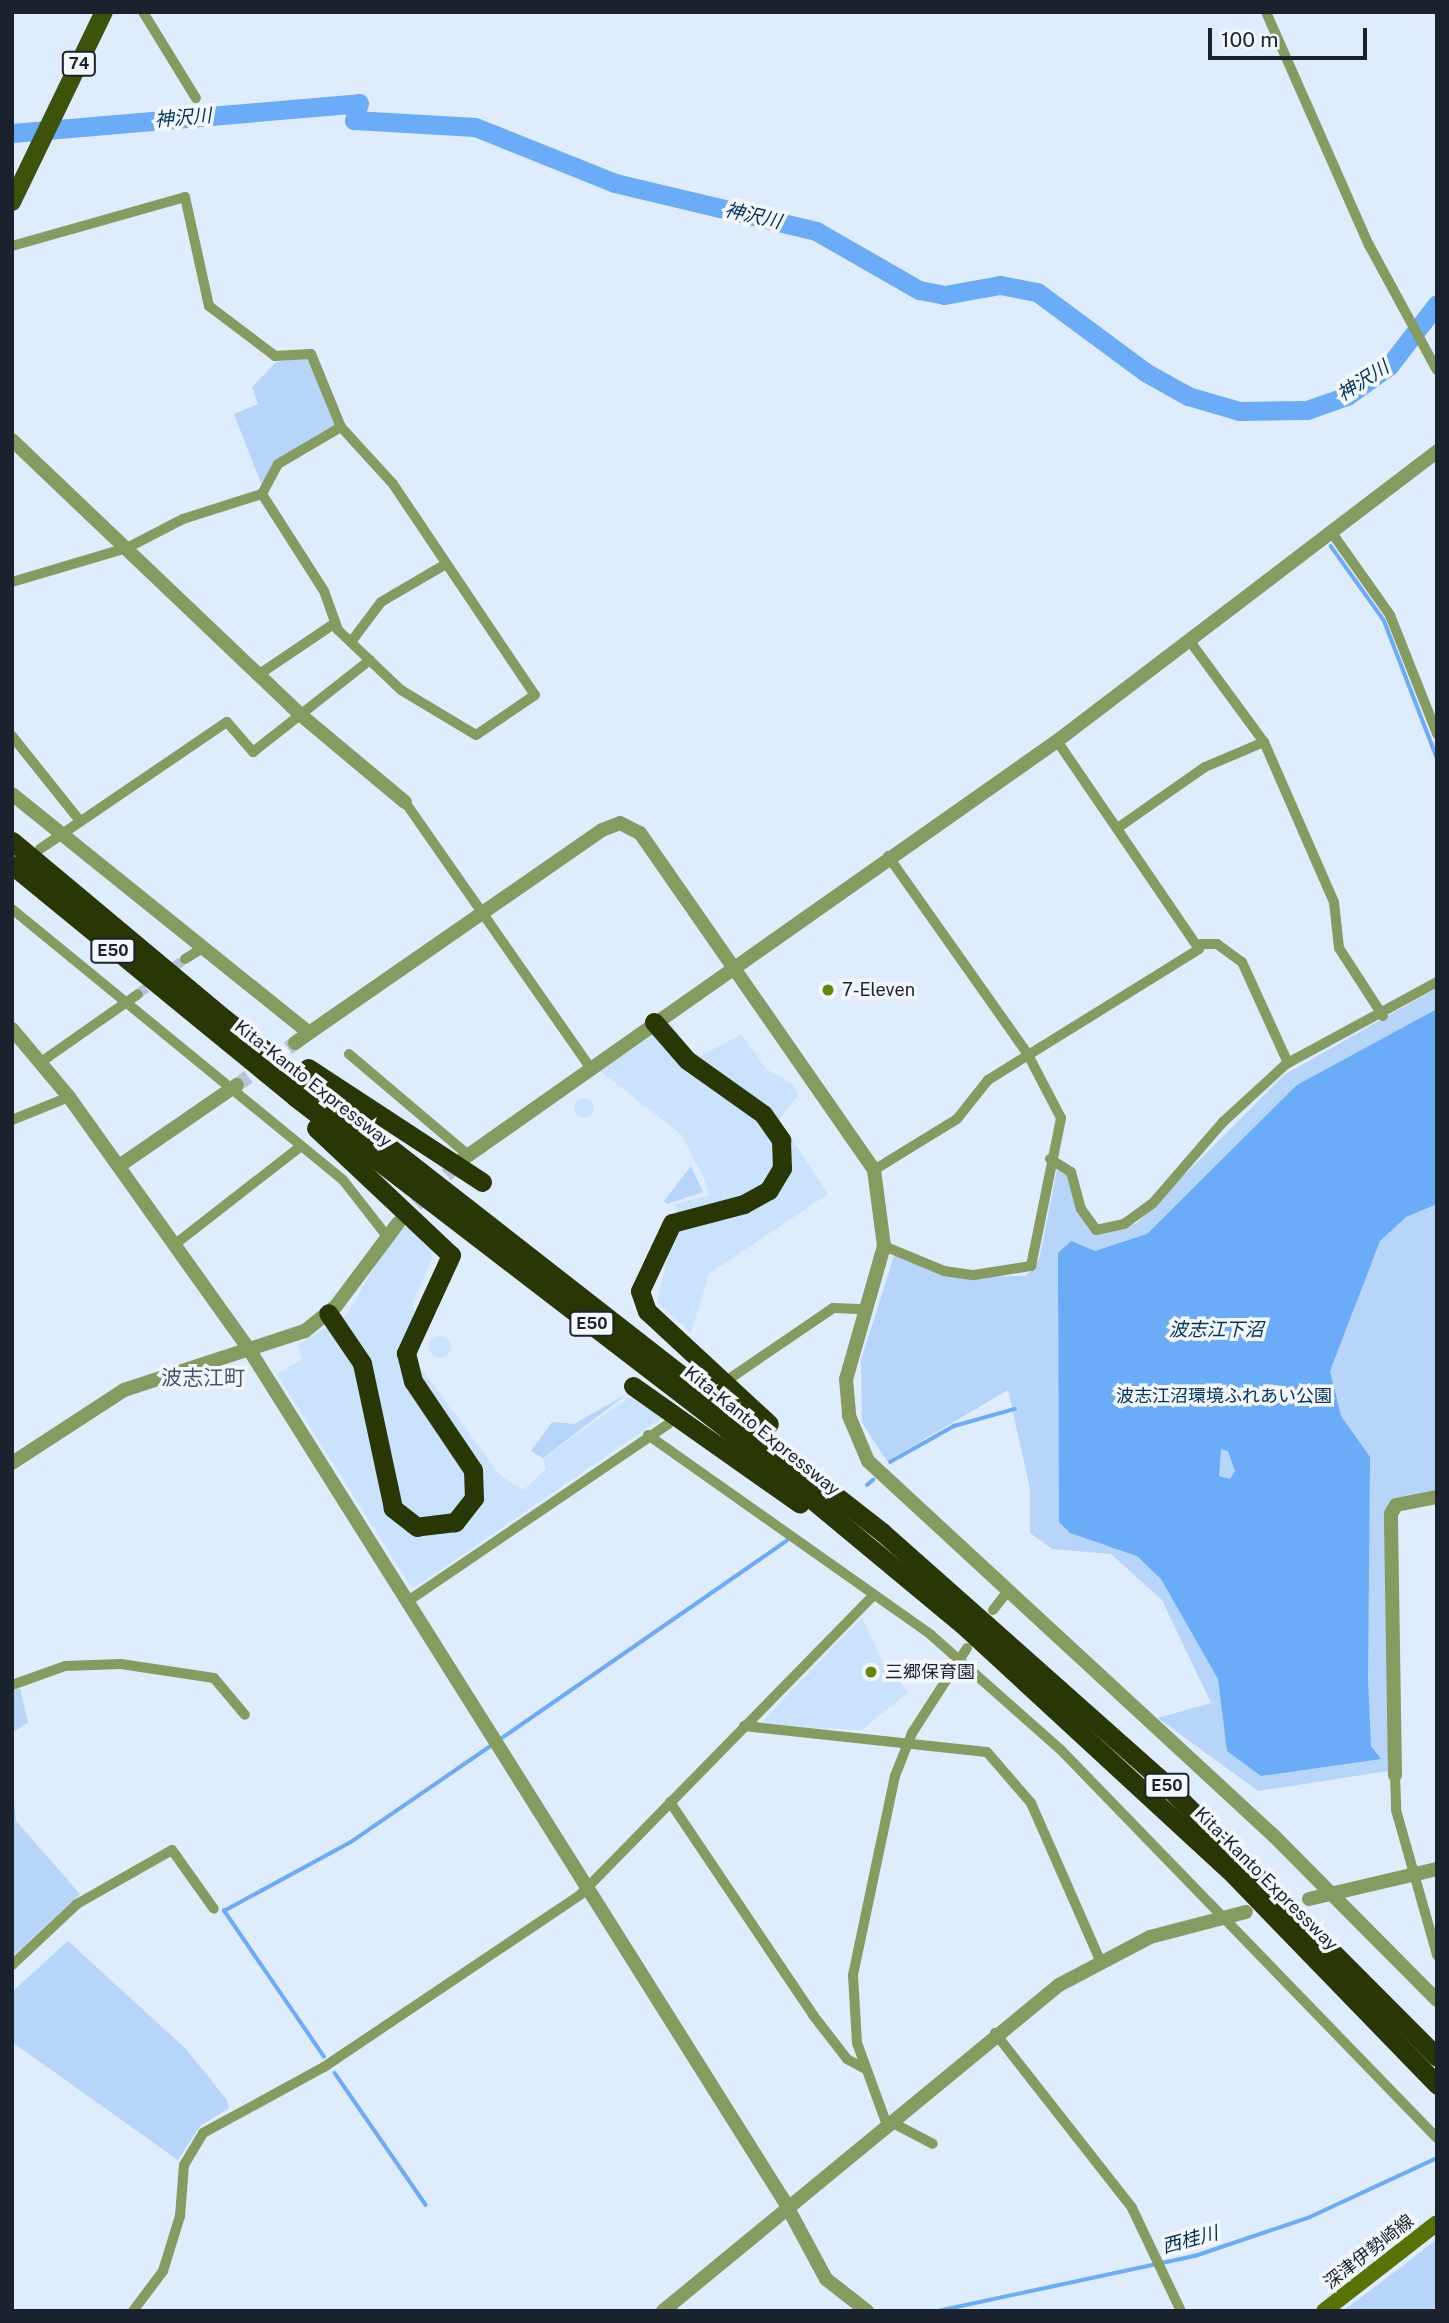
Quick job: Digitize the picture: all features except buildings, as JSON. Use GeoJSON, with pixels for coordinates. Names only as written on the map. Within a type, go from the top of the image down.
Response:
{"type":"FeatureCollection","features":[{"type":"Feature","properties":{"kind":"highway","name":"Kita-Kanto Expressway"},"geometry":{"type":"LineString","coordinates":[[12,841],[136,946],[882,1532],[1167,1786],[1437,2057]]}},
{"type":"Feature","properties":{"kind":"highway","name":"Kita-Kanto Expressway"},"geometry":{"type":"LineString","coordinates":[[12,866],[216,1034],[727,1429],[961,1623],[1229,1870],[1437,2085]]}},
{"type":"Feature","properties":{"kind":"highway"},"geometry":{"type":"LineString","coordinates":[[136,946],[482,1182]]}},
{"type":"Feature","properties":{"kind":"highway"},"geometry":{"type":"LineString","coordinates":[[654,1023],[687,1060],[769,1120],[783,1158],[779,1176],[762,1196],[666,1228],[642,1285],[643,1304],[882,1532]]}},
{"type":"Feature","properties":{"kind":"highway"},"geometry":{"type":"LineString","coordinates":[[654,1023],[681,1064],[760,1121],[776,1150],[773,1173],[758,1191],[668,1216]]}},
{"type":"Feature","properties":{"kind":"highway"},"geometry":{"type":"LineString","coordinates":[[216,1034],[447,1247],[450,1267],[406,1353],[413,1381],[473,1470],[474,1498],[454,1522],[417,1527],[393,1508],[362,1363],[328,1313]]}},
{"type":"Feature","properties":{"kind":"highway"},"geometry":{"type":"LineString","coordinates":[[328,1313],[356,1368],[383,1503],[399,1525],[427,1536],[466,1522],[482,1486],[474,1458],[415,1369],[414,1343],[432,1318]]}},
{"type":"Feature","properties":{"kind":"highway"},"geometry":{"type":"LineString","coordinates":[[633,1386],[961,1623]]}},
{"type":"Feature","properties":{"kind":"main road","name":"74"},"geometry":{"type":"LineString","coordinates":[[12,202],[104,12]]}},
{"type":"Feature","properties":{"kind":"main road","name":"深津伊勢崎線"},"geometry":{"type":"LineString","coordinates":[[1324,2311],[1437,2223]]}},
{"type":"Feature","properties":{"kind":"street"},"geometry":{"type":"LineString","coordinates":[[143,12],[196,98]]}},
{"type":"Feature","properties":{"kind":"street"},"geometry":{"type":"LineString","coordinates":[[1266,12],[1404,314],[1437,370]]}},
{"type":"Feature","properties":{"kind":"street"},"geometry":{"type":"LineString","coordinates":[[12,246],[185,197],[209,306],[275,356],[311,354],[341,426],[393,484],[535,695],[475,735],[401,690],[335,624],[324,591],[262,494]]}},
{"type":"Feature","properties":{"kind":"street"},"geometry":{"type":"LineString","coordinates":[[12,582],[127,548],[183,519],[262,494],[278,464],[341,426]]}},
{"type":"Feature","properties":{"kind":"street"},"geometry":{"type":"LineString","coordinates":[[12,440],[261,673],[302,716],[405,802],[485,912],[589,1066]]}},
{"type":"Feature","properties":{"kind":"street"},"geometry":{"type":"LineString","coordinates":[[349,1054],[465,1157],[589,1066],[1057,741],[1437,451]]}},
{"type":"Feature","properties":{"kind":"street"},"geometry":{"type":"LineString","coordinates":[[1332,533],[1390,615],[1437,734]]}},
{"type":"Feature","properties":{"kind":"street"},"geometry":{"type":"LineString","coordinates":[[351,642],[381,602],[446,564]]}},
{"type":"Feature","properties":{"kind":"street"},"geometry":{"type":"LineString","coordinates":[[261,673],[335,624]]}},
{"type":"Feature","properties":{"kind":"street"},"geometry":{"type":"LineString","coordinates":[[1189,640],[1264,742],[1334,902],[1339,948],[1383,1016]]}},
{"type":"Feature","properties":{"kind":"street"},"geometry":{"type":"LineString","coordinates":[[40,849],[227,722],[253,752],[370,660]]}},
{"type":"Feature","properties":{"kind":"street"},"geometry":{"type":"LineString","coordinates":[[12,736],[80,821]]}},
{"type":"Feature","properties":{"kind":"street"},"geometry":{"type":"LineString","coordinates":[[1057,741],[1200,943]]}},
{"type":"Feature","properties":{"kind":"street"},"geometry":{"type":"LineString","coordinates":[[1119,827],[1205,767],[1264,742]]}},
{"type":"Feature","properties":{"kind":"street"},"geometry":{"type":"LineString","coordinates":[[12,794],[59,836],[309,1033]]}},
{"type":"Feature","properties":{"kind":"street"},"geometry":{"type":"LineString","coordinates":[[295,1043],[620,823],[640,833],[874,1170],[884,1246],[846,1379],[860,1447],[882,1478],[1333,1894],[1437,2000]]}},
{"type":"Feature","properties":{"kind":"street"},"geometry":{"type":"LineString","coordinates":[[884,1246],[944,1270],[996,1275],[1026,1269],[1035,1257],[1050,1159],[1061,1118],[1027,1053],[888,856]]}},
{"type":"Feature","properties":{"kind":"street"},"geometry":{"type":"LineString","coordinates":[[12,909],[121,1004],[232,1088],[343,1180],[386,1235]]}},
{"type":"Feature","properties":{"kind":"street"},"geometry":{"type":"LineString","coordinates":[[874,1170],[957,1119],[988,1080],[1200,943],[1217,944],[1242,962],[1288,1063]]}},
{"type":"Feature","properties":{"kind":"street"},"geometry":{"type":"LineString","coordinates":[[186,959],[201,949]]}},
{"type":"Feature","properties":{"kind":"street"},"geometry":{"type":"LineString","coordinates":[[1050,1159],[1071,1172],[1082,1209],[1096,1230],[1124,1224],[1153,1203],[1223,1122],[1288,1063],[1383,1016],[1437,982]]}},
{"type":"Feature","properties":{"kind":"street"},"geometry":{"type":"LineString","coordinates":[[41,1062],[138,994]]}},
{"type":"Feature","properties":{"kind":"street"},"geometry":{"type":"LineString","coordinates":[[12,1029],[69,1097],[250,1352],[587,1887],[787,2209],[830,2284],[866,2310]]}},
{"type":"Feature","properties":{"kind":"street"},"geometry":{"type":"LineString","coordinates":[[119,1166],[232,1088]]}},
{"type":"Feature","properties":{"kind":"street"},"geometry":{"type":"LineString","coordinates":[[12,1120],[69,1097]]}},
{"type":"Feature","properties":{"kind":"street"},"geometry":{"type":"LineString","coordinates":[[174,1245],[300,1147]]}},
{"type":"Feature","properties":{"kind":"street"},"geometry":{"type":"LineString","coordinates":[[12,1463],[124,1390],[189,1365],[250,1352],[292,1339],[328,1313],[386,1235],[398,1223]]}},
{"type":"Feature","properties":{"kind":"street"},"geometry":{"type":"LineString","coordinates":[[732,1377],[833,1308],[866,1309]]}},
{"type":"Feature","properties":{"kind":"street"},"geometry":{"type":"LineString","coordinates":[[408,1601],[648,1434],[667,1424]]}},
{"type":"Feature","properties":{"kind":"street"},"geometry":{"type":"LineString","coordinates":[[648,1434],[754,1514],[790,1530],[872,1597],[931,1635],[957,1663],[1060,1749],[1225,1916],[1437,2138]]}},
{"type":"Feature","properties":{"kind":"street"},"geometry":{"type":"LineString","coordinates":[[1437,1497],[1396,1505],[1391,1514],[1396,1810],[1437,1955]]}},
{"type":"Feature","properties":{"kind":"street"},"geometry":{"type":"LineString","coordinates":[[993,1610],[1007,1592]]}},
{"type":"Feature","properties":{"kind":"street"},"geometry":{"type":"LineString","coordinates":[[133,2311],[163,2271],[180,2216],[184,2165],[203,2133],[324,2067],[587,1887],[872,1597]]}},
{"type":"Feature","properties":{"kind":"street"},"geometry":{"type":"LineString","coordinates":[[933,2144],[889,2123],[863,2068],[852,1985],[887,1801],[908,1742],[967,1648]]}},
{"type":"Feature","properties":{"kind":"street"},"geometry":{"type":"LineString","coordinates":[[12,1685],[65,1666],[121,1664],[214,1678],[245,1714]]}},
{"type":"Feature","properties":{"kind":"street"},"geometry":{"type":"LineString","coordinates":[[744,1726],[979,1748],[1014,1778],[1100,1960]]}},
{"type":"Feature","properties":{"kind":"street"},"geometry":{"type":"LineString","coordinates":[[670,1802],[813,2015],[847,2059],[863,2068]]}},
{"type":"Feature","properties":{"kind":"street"},"geometry":{"type":"LineString","coordinates":[[12,1965],[77,1904],[172,1850],[214,1909]]}},
{"type":"Feature","properties":{"kind":"street"},"geometry":{"type":"LineString","coordinates":[[1309,1899],[1437,1869]]}},
{"type":"Feature","properties":{"kind":"street"},"geometry":{"type":"LineString","coordinates":[[663,2311],[995,2033],[1100,1960],[1165,1932],[1246,1912]]}},
{"type":"Feature","properties":{"kind":"street"},"geometry":{"type":"LineString","coordinates":[[995,2033],[1132,2208],[1181,2311]]}},
{"type":"Feature","properties":{"kind":"shaded area"},"geometry":{"type":"Polygon","coordinates":[[[671,1023],[696,1059],[741,1034],[766,1069],[791,1083],[799,1094],[779,1120],[828,1194],[709,1274],[691,1333],[657,1302],[675,1226],[682,1223],[675,1204],[709,1195],[704,1178],[681,1134],[600,1071],[671,1023]]]}},
{"type":"Feature","properties":{"kind":"shaded area"},"geometry":{"type":"Polygon","coordinates":[[[584,1098],[591,1101],[594,1108],[591,1115],[584,1118],[577,1115],[574,1108],[577,1101],[584,1098]]]}},
{"type":"Feature","properties":{"kind":"shaded area"},"geometry":{"type":"Polygon","coordinates":[[[405,1227],[419,1231],[434,1253],[413,1304],[420,1367],[500,1475],[523,1490],[546,1469],[543,1458],[630,1397],[663,1417],[417,1586],[409,1584],[277,1374],[303,1359],[297,1345],[346,1316],[393,1235],[405,1227]]]}},
{"type":"Feature","properties":{"kind":"shaded area"},"geometry":{"type":"Polygon","coordinates":[[[440,1336],[448,1339],[451,1347],[448,1355],[440,1358],[432,1355],[429,1347],[432,1339],[440,1336]]]}},
{"type":"Feature","properties":{"kind":"shaded area"},"geometry":{"type":"Polygon","coordinates":[[[862,1617],[882,1661],[908,1692],[862,1730],[759,1725],[862,1617]]]}},
{"type":"Feature","properties":{"kind":"green space"},"geometry":{"type":"Polygon","coordinates":[[[309,357],[336,426],[273,464],[263,488],[234,414],[258,404],[252,387],[276,362],[309,357]]]}},
{"type":"Feature","properties":{"kind":"green space","name":"波志江下沼"},"geometry":{"type":"Polygon","coordinates":[[[1437,988],[1437,1492],[1388,1502],[1394,1762],[1388,1771],[1258,1791],[1158,1718],[1211,1703],[1162,1600],[1111,1554],[1052,1549],[1030,1533],[1030,1489],[1008,1390],[887,1461],[862,1423],[861,1360],[895,1253],[951,1277],[1026,1276],[1039,1260],[1057,1170],[1066,1174],[1095,1234],[1137,1223],[1284,1075],[1437,988]]]}},
{"type":"Feature","properties":{"kind":"green space"},"geometry":{"type":"Polygon","coordinates":[[[691,1166],[703,1192],[667,1204],[664,1201],[691,1166]]]}},
{"type":"Feature","properties":{"kind":"green space"},"geometry":{"type":"Polygon","coordinates":[[[627,1394],[543,1458],[531,1451],[552,1422],[574,1424],[627,1394]]]}},
{"type":"Feature","properties":{"kind":"green space"},"geometry":{"type":"Polygon","coordinates":[[[20,1688],[28,1722],[12,1733],[12,1691],[20,1688]]]}},
{"type":"Feature","properties":{"kind":"green space"},"geometry":{"type":"Polygon","coordinates":[[[12,1782],[16,1821],[80,1894],[12,1957],[12,1782]]]}},
{"type":"Feature","properties":{"kind":"green space"},"geometry":{"type":"Polygon","coordinates":[[[68,1941],[186,2049],[227,2100],[229,2108],[200,2126],[178,2160],[12,2042],[12,1992],[68,1941]]]}},
{"type":"Feature","properties":{"kind":"green space"},"geometry":{"type":"Polygon","coordinates":[[[1437,2239],[1437,2311],[1343,2311],[1405,2264],[1437,2239]]]}},
{"type":"Feature","properties":{"kind":"water","name":"波志江下沼"},"geometry":{"type":"Polygon","coordinates":[[[1437,1009],[1437,1204],[1406,1217],[1380,1241],[1330,1371],[1341,1416],[1370,1457],[1368,1680],[1371,1746],[1381,1759],[1261,1776],[1227,1751],[1218,1679],[1161,1579],[1137,1556],[1070,1533],[1059,1522],[1058,1253],[1071,1241],[1095,1251],[1147,1234],[1297,1085],[1437,1009]],[[1221,1449],[1219,1476],[1230,1479],[1235,1471],[1228,1451],[1221,1449]]]}},
{"type":"Feature","properties":{"kind":"waterway","name":"神沢川"},"geometry":{"type":"LineString","coordinates":[[12,133],[359,103],[354,120],[475,127],[615,183],[816,231],[919,290],[944,295],[1000,285],[1037,292],[1145,372],[1188,396],[1239,411],[1307,410],[1347,396],[1389,366],[1437,304]]}},
{"type":"Feature","properties":{"kind":"waterway"},"geometry":{"type":"LineString","coordinates":[[1331,546],[1384,620],[1437,757]]}},
{"type":"Feature","properties":{"kind":"waterway"},"geometry":{"type":"LineString","coordinates":[[890,1462],[954,1426],[1015,1409]]}},
{"type":"Feature","properties":{"kind":"waterway"},"geometry":{"type":"LineString","coordinates":[[867,1485],[873,1480]]}},
{"type":"Feature","properties":{"kind":"waterway"},"geometry":{"type":"LineString","coordinates":[[502,1738],[787,1541]]}},
{"type":"Feature","properties":{"kind":"waterway"},"geometry":{"type":"LineString","coordinates":[[324,2057],[224,1911],[351,1842],[489,1747]]}},
{"type":"Feature","properties":{"kind":"waterway"},"geometry":{"type":"LineString","coordinates":[[335,2073],[426,2205]]}},
{"type":"Feature","properties":{"kind":"waterway","name":"西桂川"},"geometry":{"type":"LineString","coordinates":[[938,2311],[1195,2256],[1310,2217],[1437,2158]]}},
{"type":"Feature","properties":{"kind":"tunnel"},"geometry":{"type":"LineString","coordinates":[[138,994],[185,959]]}},
{"type":"Feature","properties":{"kind":"tunnel"},"geometry":{"type":"LineString","coordinates":[[237,1085],[295,1043]]}},
{"type":"Feature","properties":{"kind":"tunnel"},"geometry":{"type":"LineString","coordinates":[[401,1219],[462,1160]]}},
{"type":"Feature","properties":{"kind":"place","name":"7-Eleven"},"geometry":{"type":"Point","coordinates":[828,990]}},
{"type":"Feature","properties":{"kind":"place","name":"三郷保育園"},"geometry":{"type":"Point","coordinates":[871,1672]}},
{"type":"Feature","properties":{"kind":"district","name":"波志江町"},"geometry":{"type":"Point","coordinates":[203,1378]}},
{"type":"Feature","properties":{"kind":"park label","name":"波志江沼環境ふれあい公園"},"geometry":{"type":"Point","coordinates":[1224,1396]}}]}
